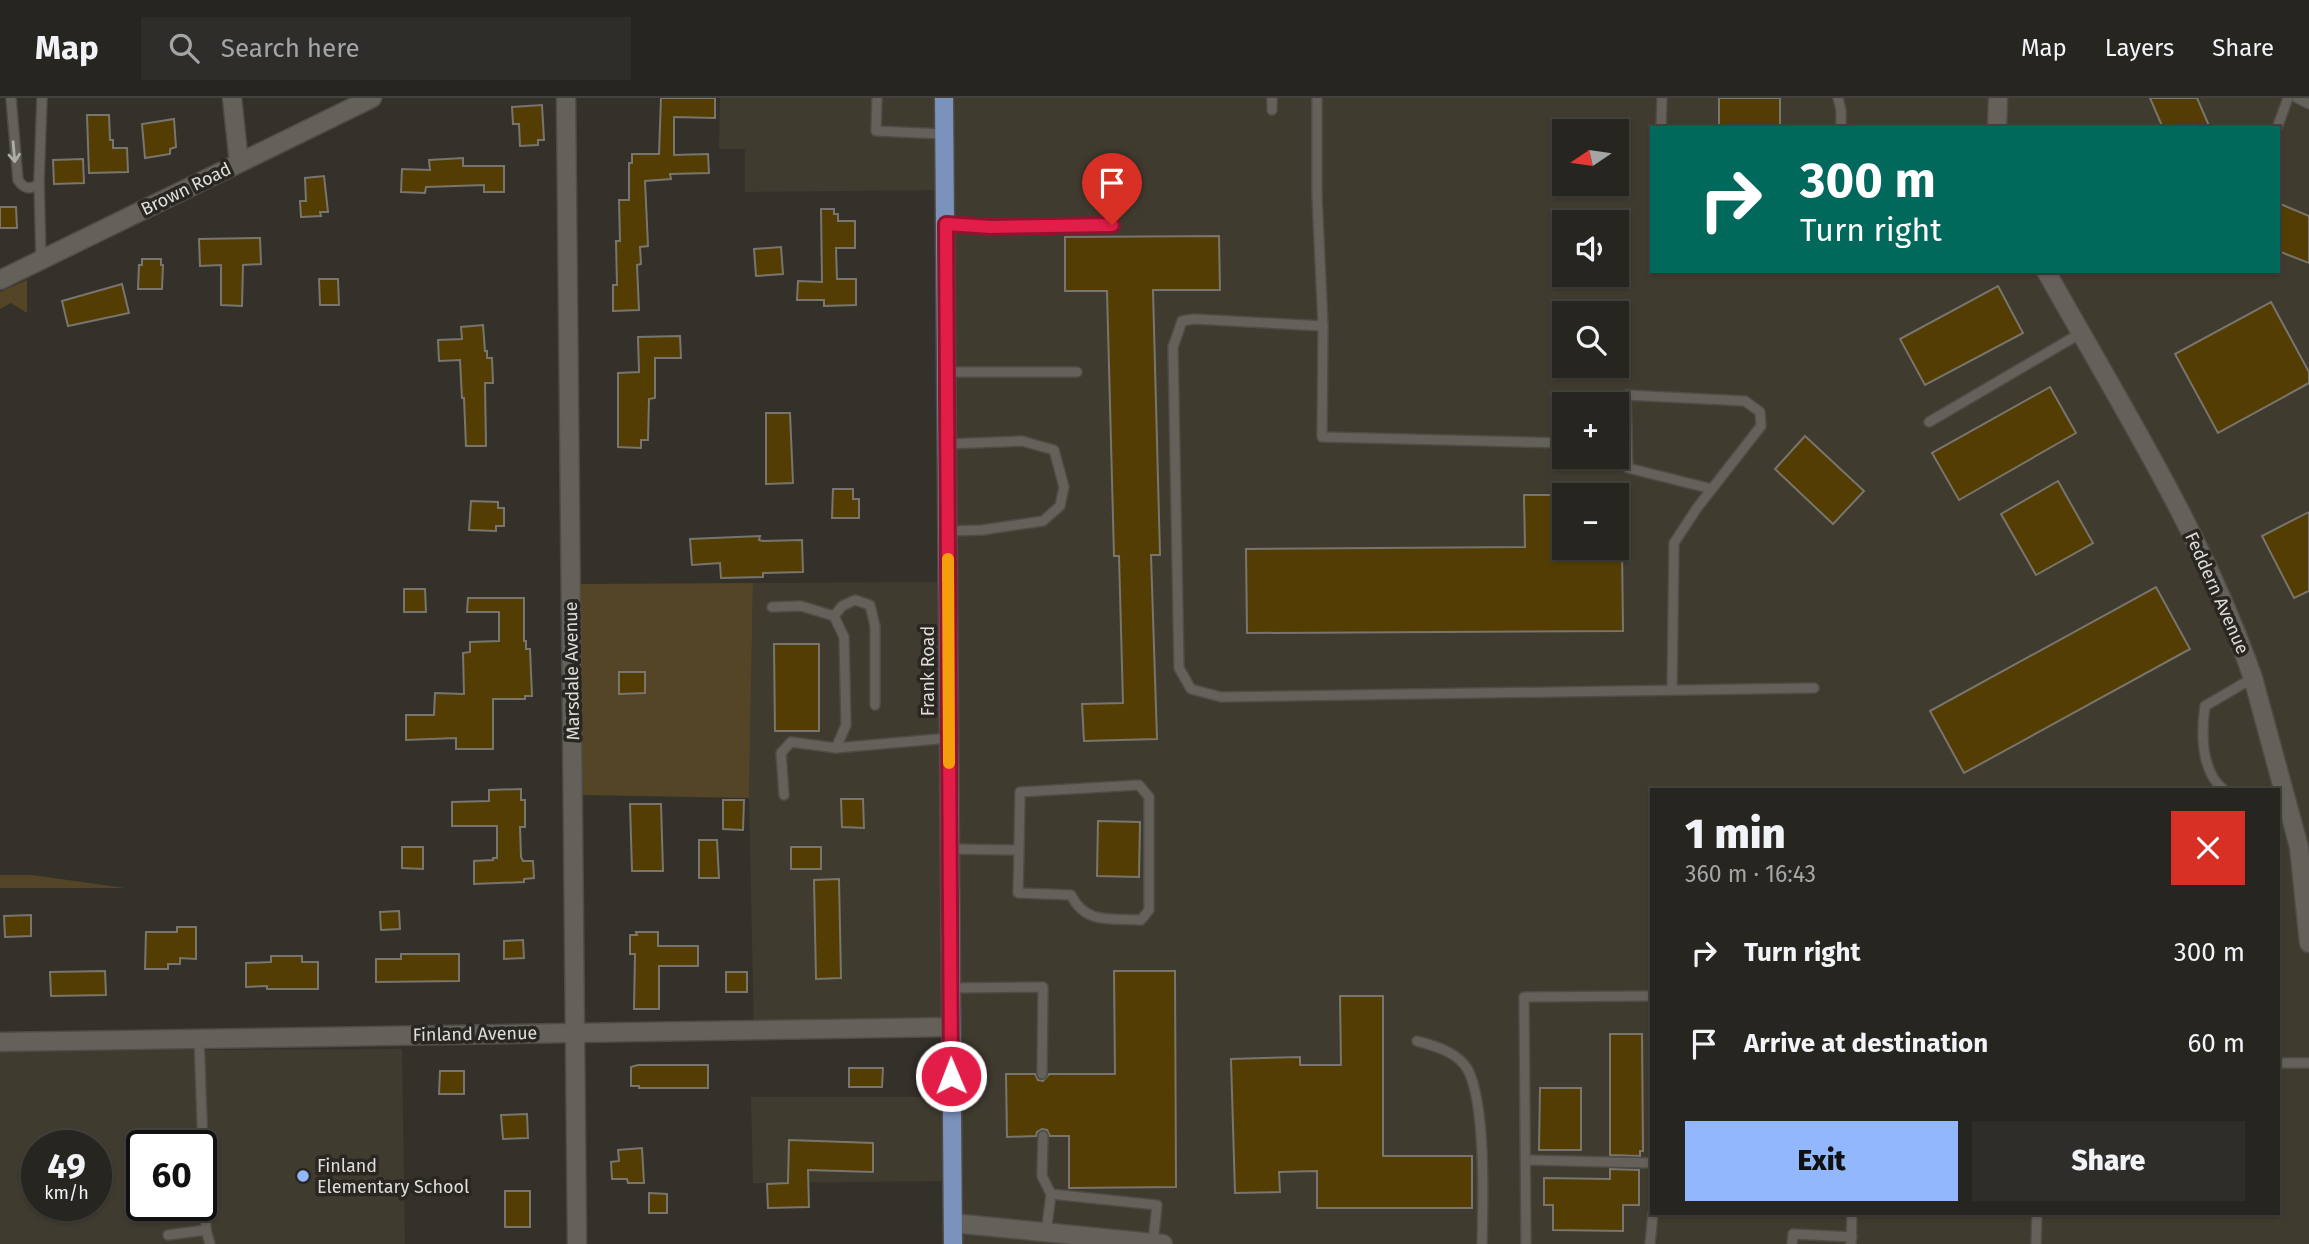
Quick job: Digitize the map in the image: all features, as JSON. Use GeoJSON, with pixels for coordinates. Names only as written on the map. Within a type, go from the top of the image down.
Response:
{"type":"FeatureCollection","features":[{"type":"Feature","properties":{"kind":"main road","name":"Frank Road"},"geometry":{"type":"LineString","coordinates":[[944,98],[953,1244]]}},
{"type":"Feature","properties":{"kind":"street"},"geometry":{"type":"LineString","coordinates":[[232,98],[239,163]]}},
{"type":"Feature","properties":{"kind":"street","name":"Brown Road"},"geometry":{"type":"LineString","coordinates":[[0,280],[372,98]]}},
{"type":"Feature","properties":{"kind":"street","name":"Marsdale Avenue"},"geometry":{"type":"LineString","coordinates":[[566,98],[577,1244]]}},
{"type":"Feature","properties":{"kind":"street"},"geometry":{"type":"LineString","coordinates":[[1997,126],[1998,98]]}},
{"type":"Feature","properties":{"kind":"street","name":"Feddern Avenue"},"geometry":{"type":"LineString","coordinates":[[2047,273],[2194,537],[2244,651],[2253,678],[2276,788]]}},
{"type":"Feature","properties":{"kind":"street","name":"Feddern Avenue"},"geometry":{"type":"LineString","coordinates":[[2280,798],[2299,847],[2309,943]]}},
{"type":"Feature","properties":{"kind":"street","name":"Finland Avenue"},"geometry":{"type":"LineString","coordinates":[[0,1041],[950,1027]]}},
{"type":"Feature","properties":{"kind":"street"},"geometry":{"type":"LineString","coordinates":[[953,1223],[1158,1244]]}},
{"type":"Feature","properties":{"kind":"lane"},"geometry":{"type":"LineString","coordinates":[[11,98],[18,180],[27,188],[39,184]]}},
{"type":"Feature","properties":{"kind":"lane"},"geometry":{"type":"LineString","coordinates":[[41,260],[39,184],[42,98]]}},
{"type":"Feature","properties":{"kind":"lane"},"geometry":{"type":"LineString","coordinates":[[877,98],[876,131],[944,134]]}},
{"type":"Feature","properties":{"kind":"lane"},"geometry":{"type":"LineString","coordinates":[[1272,98],[1272,110]]}},
{"type":"Feature","properties":{"kind":"lane"},"geometry":{"type":"LineString","coordinates":[[1317,98],[1317,195],[1323,326],[1322,438],[1552,443]]}},
{"type":"Feature","properties":{"kind":"lane"},"geometry":{"type":"LineString","coordinates":[[1661,126],[1662,98]]}},
{"type":"Feature","properties":{"kind":"lane"},"geometry":{"type":"LineString","coordinates":[[1839,98],[1841,126]]}},
{"type":"Feature","properties":{"kind":"lane"},"geometry":{"type":"LineString","coordinates":[[2278,126],[2288,98]]}},
{"type":"Feature","properties":{"kind":"lane"},"geometry":{"type":"LineString","coordinates":[[2297,98],[2309,104]]}},
{"type":"Feature","properties":{"kind":"lane"},"geometry":{"type":"LineString","coordinates":[[946,224],[991,227],[1112,225]]}},
{"type":"Feature","properties":{"kind":"lane"},"geometry":{"type":"LineString","coordinates":[[1323,326],[1194,318],[1182,321],[1174,347],[1179,668],[1191,690],[1221,697],[1814,688]]}},
{"type":"Feature","properties":{"kind":"lane"},"geometry":{"type":"LineString","coordinates":[[1929,422],[2081,333]]}},
{"type":"Feature","properties":{"kind":"lane"},"geometry":{"type":"LineString","coordinates":[[947,372],[1077,372]]}},
{"type":"Feature","properties":{"kind":"lane"},"geometry":{"type":"LineString","coordinates":[[1629,396],[1745,401],[1760,412],[1760,426],[1674,543],[1672,690]]}},
{"type":"Feature","properties":{"kind":"lane"},"geometry":{"type":"LineString","coordinates":[[947,443],[1022,441],[1054,450],[1064,487],[1059,506],[1043,521],[982,530],[948,531]]}},
{"type":"Feature","properties":{"kind":"lane"},"geometry":{"type":"LineString","coordinates":[[1629,468],[1712,489]]}},
{"type":"Feature","properties":{"kind":"lane"},"geometry":{"type":"LineString","coordinates":[[834,616],[842,606],[855,600],[870,605],[875,626],[875,705]]}},
{"type":"Feature","properties":{"kind":"lane"},"geometry":{"type":"LineString","coordinates":[[772,607],[801,606],[834,616],[844,637],[846,725],[836,748]]}},
{"type":"Feature","properties":{"kind":"lane"},"geometry":{"type":"LineString","coordinates":[[2223,788],[2209,772],[2202,727],[2206,706],[2253,678]]}},
{"type":"Feature","properties":{"kind":"lane"},"geometry":{"type":"LineString","coordinates":[[784,795],[780,753],[791,742],[836,748],[949,738]]}},
{"type":"Feature","properties":{"kind":"lane"},"geometry":{"type":"LineString","coordinates":[[1139,785],[1149,797],[1149,910],[1141,920],[1090,917],[1077,908],[1071,895],[1018,892],[1019,850],[1020,792],[1139,785]]}},
{"type":"Feature","properties":{"kind":"lane"},"geometry":{"type":"LineString","coordinates":[[950,849],[1019,850]]}},
{"type":"Feature","properties":{"kind":"lane"},"geometry":{"type":"LineString","coordinates":[[950,988],[1043,987],[1042,1074]]}},
{"type":"Feature","properties":{"kind":"lane"},"geometry":{"type":"LineString","coordinates":[[1526,1244],[1524,997],[1650,996]]}},
{"type":"Feature","properties":{"kind":"lane"},"geometry":{"type":"LineString","coordinates":[[199,1038],[206,1230],[210,1244]]}},
{"type":"Feature","properties":{"kind":"lane"},"geometry":{"type":"LineString","coordinates":[[1417,1041],[1446,1049],[1467,1068],[1475,1092],[1483,1203],[1482,1244]]}},
{"type":"Feature","properties":{"kind":"lane"},"geometry":{"type":"LineString","coordinates":[[2280,1063],[2309,1063]]}},
{"type":"Feature","properties":{"kind":"lane"},"geometry":{"type":"LineString","coordinates":[[1043,1136],[1042,1176],[1051,1195],[1046,1233]]}},
{"type":"Feature","properties":{"kind":"lane"},"geometry":{"type":"LineString","coordinates":[[1526,1160],[1650,1163]]}},
{"type":"Feature","properties":{"kind":"lane"},"geometry":{"type":"LineString","coordinates":[[1051,1195],[1157,1205],[1158,1244]]}},
{"type":"Feature","properties":{"kind":"lane"},"geometry":{"type":"LineString","coordinates":[[1650,1244],[1653,1215]]}},
{"type":"Feature","properties":{"kind":"lane"},"geometry":{"type":"LineString","coordinates":[[1792,1244],[1793,1234],[1852,1240],[1852,1215]]}},
{"type":"Feature","properties":{"kind":"lane"},"geometry":{"type":"LineString","coordinates":[[2036,1244],[2037,1215]]}},
{"type":"Feature","properties":{"kind":"lane"},"geometry":{"type":"LineString","coordinates":[[168,1235],[206,1230]]}},
{"type":"Feature","properties":{"kind":"shaded area"},"geometry":{"type":"Polygon","coordinates":[[[720,98],[2309,98],[2309,1244],[950,1244],[949,1181],[753,1183],[751,1097],[942,1097],[942,1033],[754,1034],[749,798],[753,583],[946,582],[939,190],[745,192],[745,149],[719,149],[720,98]]]}},
{"type":"Feature","properties":{"kind":"shaded area"},"geometry":{"type":"Polygon","coordinates":[[[27,280],[27,313],[11,303],[0,309],[0,292],[27,280]]]}},
{"type":"Feature","properties":{"kind":"shaded area"},"geometry":{"type":"Polygon","coordinates":[[[753,583],[749,798],[581,795],[579,584],[753,583]]]}},
{"type":"Feature","properties":{"kind":"shaded area"},"geometry":{"type":"Polygon","coordinates":[[[0,875],[32,875],[125,888],[0,888],[0,875]]]}},
{"type":"Feature","properties":{"kind":"shaded area","name":"Finland Elementary School"},"geometry":{"type":"Polygon","coordinates":[[[402,1049],[405,1244],[0,1244],[0,1051],[402,1049]]]}},
{"type":"Feature","properties":{"kind":"building"},"geometry":{"type":"Polygon","coordinates":[[[661,98],[715,98],[715,118],[674,117],[674,155],[708,154],[709,173],[670,174],[671,179],[645,181],[648,246],[640,247],[641,264],[637,265],[639,310],[613,311],[613,285],[617,285],[616,241],[620,241],[619,200],[629,200],[629,163],[632,163],[632,154],[659,154],[661,98]]]}},
{"type":"Feature","properties":{"kind":"building"},"geometry":{"type":"Polygon","coordinates":[[[1719,98],[1780,98],[1780,126],[1719,126],[1719,98]]]}},
{"type":"Feature","properties":{"kind":"building"},"geometry":{"type":"Polygon","coordinates":[[[2150,98],[2197,98],[2209,126],[2162,126],[2150,98]]]}},
{"type":"Feature","properties":{"kind":"building"},"geometry":{"type":"Polygon","coordinates":[[[542,105],[544,140],[538,140],[538,145],[520,146],[519,124],[513,124],[512,107],[542,105]]]}},
{"type":"Feature","properties":{"kind":"building"},"geometry":{"type":"Polygon","coordinates":[[[87,115],[109,115],[110,140],[113,140],[113,148],[127,148],[128,172],[89,173],[87,115]]]}},
{"type":"Feature","properties":{"kind":"building"},"geometry":{"type":"Polygon","coordinates":[[[174,119],[176,147],[170,149],[170,154],[145,158],[142,124],[174,119]]]}},
{"type":"Feature","properties":{"kind":"building"},"geometry":{"type":"Polygon","coordinates":[[[463,158],[463,166],[504,166],[504,192],[484,192],[484,185],[426,187],[425,193],[401,192],[402,169],[430,170],[429,160],[463,158]]]}},
{"type":"Feature","properties":{"kind":"building"},"geometry":{"type":"Polygon","coordinates":[[[83,159],[84,183],[54,184],[53,160],[83,159]]]}},
{"type":"Feature","properties":{"kind":"building"},"geometry":{"type":"Polygon","coordinates":[[[324,176],[328,212],[320,212],[321,216],[301,217],[300,201],[306,201],[305,178],[324,176]]]}},
{"type":"Feature","properties":{"kind":"building"},"geometry":{"type":"Polygon","coordinates":[[[2280,204],[2309,216],[2309,263],[2280,252],[2280,204]]]}},
{"type":"Feature","properties":{"kind":"building"},"geometry":{"type":"Polygon","coordinates":[[[0,207],[16,207],[17,228],[0,228],[0,207]]]}},
{"type":"Feature","properties":{"kind":"building"},"geometry":{"type":"Polygon","coordinates":[[[821,209],[834,209],[834,214],[838,214],[838,221],[855,221],[855,248],[836,248],[837,279],[856,279],[856,305],[824,306],[824,300],[797,300],[798,281],[822,282],[821,209]]]}},
{"type":"Feature","properties":{"kind":"building"},"geometry":{"type":"Polygon","coordinates":[[[1219,236],[1220,290],[1153,290],[1160,555],[1151,555],[1157,739],[1084,741],[1082,704],[1123,703],[1119,556],[1114,556],[1107,291],[1065,291],[1065,237],[1219,236]]]}},
{"type":"Feature","properties":{"kind":"building"},"geometry":{"type":"Polygon","coordinates":[[[260,238],[261,264],[243,265],[242,306],[221,305],[221,265],[200,266],[199,239],[260,238]]]}},
{"type":"Feature","properties":{"kind":"building"},"geometry":{"type":"Polygon","coordinates":[[[781,247],[783,274],[756,276],[754,249],[781,247]]]}},
{"type":"Feature","properties":{"kind":"building"},"geometry":{"type":"Polygon","coordinates":[[[142,259],[161,259],[162,289],[138,289],[139,265],[142,265],[142,259]]]}},
{"type":"Feature","properties":{"kind":"building"},"geometry":{"type":"Polygon","coordinates":[[[319,279],[338,279],[339,305],[320,305],[319,279]]]}},
{"type":"Feature","properties":{"kind":"building"},"geometry":{"type":"Polygon","coordinates":[[[122,284],[129,313],[68,326],[62,301],[122,284]]]}},
{"type":"Feature","properties":{"kind":"building"},"geometry":{"type":"Polygon","coordinates":[[[1998,286],[2023,333],[1925,385],[1900,339],[1998,286]]]}},
{"type":"Feature","properties":{"kind":"building"},"geometry":{"type":"Polygon","coordinates":[[[2271,302],[2309,372],[2309,383],[2218,433],[2175,354],[2271,302]]]}},
{"type":"Feature","properties":{"kind":"building"},"geometry":{"type":"Polygon","coordinates":[[[483,325],[485,351],[487,358],[492,358],[493,383],[485,383],[486,446],[466,446],[460,360],[439,361],[438,340],[462,339],[461,327],[483,325]]]}},
{"type":"Feature","properties":{"kind":"building"},"geometry":{"type":"Polygon","coordinates":[[[680,336],[681,358],[655,358],[655,398],[649,399],[648,440],[641,440],[641,448],[618,447],[618,373],[639,372],[638,337],[680,336]]]}},
{"type":"Feature","properties":{"kind":"building"},"geometry":{"type":"Polygon","coordinates":[[[2050,387],[2076,433],[1959,500],[1932,453],[2050,387]]]}},
{"type":"Feature","properties":{"kind":"building"},"geometry":{"type":"Polygon","coordinates":[[[766,413],[790,413],[793,483],[766,484],[766,413]]]}},
{"type":"Feature","properties":{"kind":"building"},"geometry":{"type":"Polygon","coordinates":[[[1805,436],[1864,491],[1833,524],[1775,469],[1805,436]]]}},
{"type":"Feature","properties":{"kind":"building"},"geometry":{"type":"Polygon","coordinates":[[[2058,481],[2093,543],[2036,575],[2001,514],[2058,481]]]}},
{"type":"Feature","properties":{"kind":"building"},"geometry":{"type":"Polygon","coordinates":[[[833,489],[853,489],[853,499],[859,499],[859,518],[832,518],[833,489]]]}},
{"type":"Feature","properties":{"kind":"building"},"geometry":{"type":"Polygon","coordinates":[[[1524,495],[1552,495],[1552,560],[1622,560],[1623,631],[1247,633],[1246,549],[1525,547],[1524,495]]]}},
{"type":"Feature","properties":{"kind":"building"},"geometry":{"type":"Polygon","coordinates":[[[471,501],[498,502],[498,508],[504,508],[504,526],[496,526],[496,531],[469,530],[471,501]]]}},
{"type":"Feature","properties":{"kind":"building"},"geometry":{"type":"Polygon","coordinates":[[[2309,512],[2309,591],[2294,598],[2262,536],[2309,512]]]}},
{"type":"Feature","properties":{"kind":"building"},"geometry":{"type":"Polygon","coordinates":[[[760,536],[759,540],[763,541],[802,540],[803,572],[721,578],[720,563],[692,565],[690,539],[760,536]]]}},
{"type":"Feature","properties":{"kind":"building"},"geometry":{"type":"Polygon","coordinates":[[[2156,587],[2190,649],[1964,773],[1930,711],[2156,587]]]}},
{"type":"Feature","properties":{"kind":"building"},"geometry":{"type":"Polygon","coordinates":[[[404,589],[425,589],[426,612],[404,612],[404,589]]]}},
{"type":"Feature","properties":{"kind":"building"},"geometry":{"type":"Polygon","coordinates":[[[468,598],[524,598],[524,641],[526,649],[530,649],[532,696],[525,696],[525,699],[493,699],[493,749],[456,749],[456,738],[406,740],[406,715],[434,715],[435,693],[464,694],[463,653],[470,652],[470,642],[499,641],[499,612],[467,612],[468,598]]]}},
{"type":"Feature","properties":{"kind":"building"},"geometry":{"type":"Polygon","coordinates":[[[774,644],[819,644],[819,731],[775,731],[774,644]]]}},
{"type":"Feature","properties":{"kind":"building"},"geometry":{"type":"Polygon","coordinates":[[[619,672],[645,672],[645,693],[619,694],[619,672]]]}},
{"type":"Feature","properties":{"kind":"building"},"geometry":{"type":"Polygon","coordinates":[[[521,789],[521,800],[525,800],[525,827],[520,827],[521,857],[523,861],[533,861],[534,878],[524,879],[524,882],[474,884],[474,861],[497,858],[497,826],[452,826],[452,802],[489,801],[489,790],[521,789]]]}},
{"type":"Feature","properties":{"kind":"building"},"geometry":{"type":"Polygon","coordinates":[[[841,799],[863,799],[864,828],[842,827],[841,799]]]}},
{"type":"Feature","properties":{"kind":"building"},"geometry":{"type":"Polygon","coordinates":[[[723,800],[744,800],[743,830],[723,829],[723,800]]]}},
{"type":"Feature","properties":{"kind":"building"},"geometry":{"type":"Polygon","coordinates":[[[630,804],[661,804],[663,871],[632,871],[630,804]]]}},
{"type":"Feature","properties":{"kind":"building"},"geometry":{"type":"Polygon","coordinates":[[[1098,821],[1140,822],[1139,877],[1097,876],[1098,821]]]}},
{"type":"Feature","properties":{"kind":"building"},"geometry":{"type":"Polygon","coordinates":[[[699,840],[717,840],[719,878],[699,878],[699,840]]]}},
{"type":"Feature","properties":{"kind":"building"},"geometry":{"type":"Polygon","coordinates":[[[402,847],[423,847],[423,869],[402,868],[402,847]]]}},
{"type":"Feature","properties":{"kind":"building"},"geometry":{"type":"Polygon","coordinates":[[[791,847],[821,847],[821,869],[791,869],[791,847]]]}},
{"type":"Feature","properties":{"kind":"building"},"geometry":{"type":"Polygon","coordinates":[[[839,879],[841,978],[816,979],[814,880],[839,879]]]}},
{"type":"Feature","properties":{"kind":"building"},"geometry":{"type":"Polygon","coordinates":[[[399,911],[400,929],[381,930],[380,912],[399,911]]]}},
{"type":"Feature","properties":{"kind":"building"},"geometry":{"type":"Polygon","coordinates":[[[31,915],[31,936],[5,937],[4,916],[31,915]]]}},
{"type":"Feature","properties":{"kind":"building"},"geometry":{"type":"Polygon","coordinates":[[[177,927],[196,927],[196,959],[180,958],[180,964],[168,964],[168,969],[145,969],[146,932],[177,932],[177,927]]]}},
{"type":"Feature","properties":{"kind":"building"},"geometry":{"type":"Polygon","coordinates":[[[636,932],[658,932],[658,946],[698,946],[698,966],[659,966],[659,1009],[634,1009],[635,954],[630,954],[630,935],[637,935],[636,932]]]}},
{"type":"Feature","properties":{"kind":"building"},"geometry":{"type":"Polygon","coordinates":[[[523,940],[524,958],[504,959],[504,941],[523,940]]]}},
{"type":"Feature","properties":{"kind":"building"},"geometry":{"type":"Polygon","coordinates":[[[401,954],[459,954],[459,981],[376,982],[376,959],[401,959],[401,954]]]}},
{"type":"Feature","properties":{"kind":"building"},"geometry":{"type":"Polygon","coordinates":[[[271,956],[302,956],[302,962],[318,962],[318,989],[246,987],[246,963],[271,962],[271,956]]]}},
{"type":"Feature","properties":{"kind":"building"},"geometry":{"type":"Polygon","coordinates":[[[105,971],[106,995],[51,996],[50,972],[105,971]]]}},
{"type":"Feature","properties":{"kind":"building"},"geometry":{"type":"Polygon","coordinates":[[[1114,971],[1175,971],[1176,1187],[1069,1188],[1069,1136],[1050,1136],[1047,1130],[1042,1129],[1036,1136],[1007,1137],[1006,1074],[1035,1074],[1038,1080],[1043,1081],[1049,1074],[1115,1074],[1114,971]]]}},
{"type":"Feature","properties":{"kind":"building"},"geometry":{"type":"Polygon","coordinates":[[[726,972],[747,972],[747,992],[726,992],[726,972]]]}},
{"type":"Feature","properties":{"kind":"building"},"geometry":{"type":"Polygon","coordinates":[[[1340,996],[1383,996],[1383,1156],[1472,1156],[1472,1208],[1317,1208],[1317,1171],[1279,1172],[1280,1192],[1235,1193],[1231,1059],[1300,1057],[1300,1065],[1341,1065],[1340,996]]]}},
{"type":"Feature","properties":{"kind":"building"},"geometry":{"type":"Polygon","coordinates":[[[1610,1034],[1642,1034],[1643,1151],[1640,1151],[1640,1156],[1610,1155],[1610,1034]]]}},
{"type":"Feature","properties":{"kind":"building"},"geometry":{"type":"Polygon","coordinates":[[[708,1065],[708,1088],[631,1086],[631,1067],[708,1065]]]}},
{"type":"Feature","properties":{"kind":"building"},"geometry":{"type":"Polygon","coordinates":[[[849,1068],[883,1068],[882,1087],[849,1087],[849,1068]]]}},
{"type":"Feature","properties":{"kind":"building"},"geometry":{"type":"Polygon","coordinates":[[[440,1071],[464,1071],[464,1094],[439,1094],[440,1071]]]}},
{"type":"Feature","properties":{"kind":"building"},"geometry":{"type":"Polygon","coordinates":[[[1540,1088],[1581,1088],[1581,1150],[1539,1150],[1540,1088]]]}},
{"type":"Feature","properties":{"kind":"building"},"geometry":{"type":"Polygon","coordinates":[[[527,1114],[528,1138],[503,1139],[501,1115],[527,1114]]]}},
{"type":"Feature","properties":{"kind":"building"},"geometry":{"type":"Polygon","coordinates":[[[789,1140],[873,1143],[873,1172],[808,1170],[809,1207],[768,1208],[767,1184],[788,1183],[789,1140]]]}},
{"type":"Feature","properties":{"kind":"building"},"geometry":{"type":"Polygon","coordinates":[[[642,1148],[644,1183],[612,1179],[611,1162],[619,1161],[618,1150],[642,1148]]]}},
{"type":"Feature","properties":{"kind":"building"},"geometry":{"type":"Polygon","coordinates":[[[1610,1169],[1639,1170],[1639,1205],[1623,1205],[1623,1231],[1553,1230],[1553,1205],[1544,1205],[1544,1178],[1610,1179],[1610,1169]]]}},
{"type":"Feature","properties":{"kind":"building"},"geometry":{"type":"Polygon","coordinates":[[[505,1191],[530,1191],[530,1227],[505,1227],[505,1191]]]}},
{"type":"Feature","properties":{"kind":"building"},"geometry":{"type":"Polygon","coordinates":[[[649,1193],[667,1194],[667,1213],[649,1213],[649,1193]]]}},
{"type":"Feature","properties":{"kind":"slow traffic"},"geometry":{"type":"LineString","coordinates":[[948,559],[949,763]]}},
{"type":"Feature","properties":{"kind":"place","name":"Finland Elementary School"},"geometry":{"type":"Point","coordinates":[303,1176]}},
{"type":"Feature","properties":{"kind":"route"},"geometry":{"type":"LineString","coordinates":[[951,1076],[946,224],[991,227],[1112,225]]}}]}
